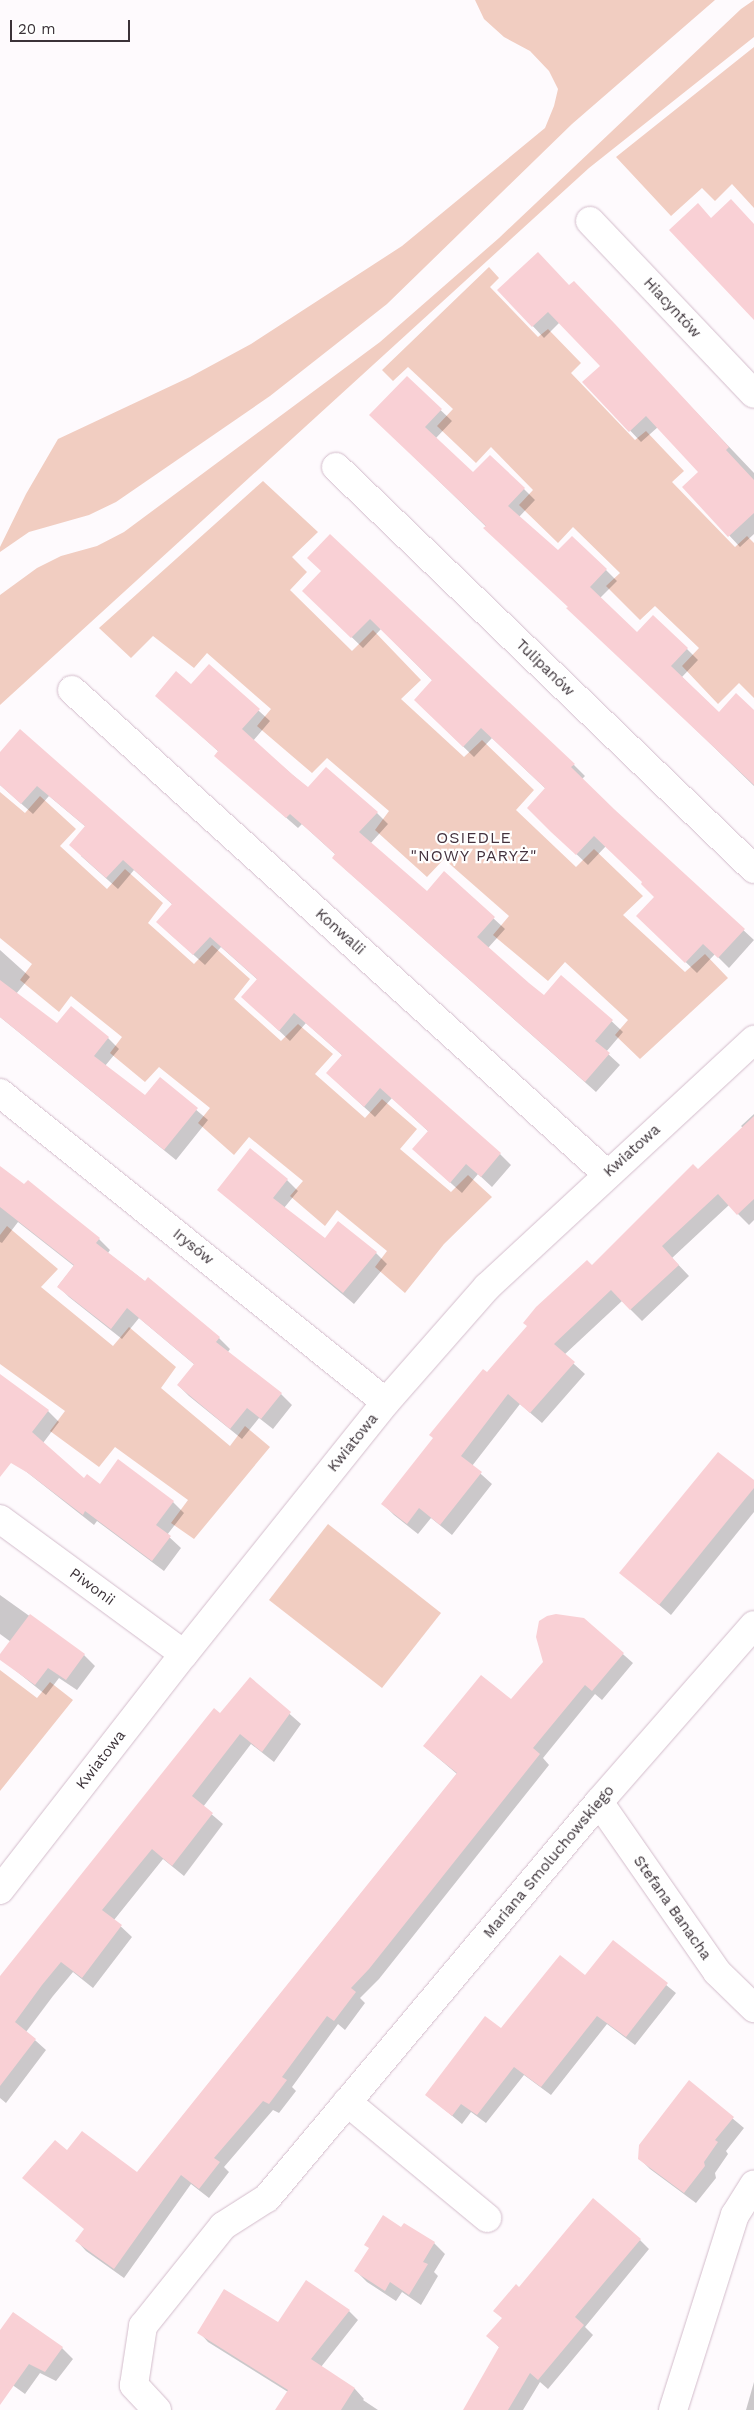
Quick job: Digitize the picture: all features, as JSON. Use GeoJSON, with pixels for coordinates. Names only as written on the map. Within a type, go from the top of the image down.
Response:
{"type":"FeatureCollection","features":[{"type":"Feature","properties":{"kind":"street","name":"Hiacyntów"},"geometry":{"type":"LineString","coordinates":[[590,221],[754,394]]}},
{"type":"Feature","properties":{"kind":"street","name":"Tulipanów"},"geometry":{"type":"LineString","coordinates":[[336,467],[754,869]]}},
{"type":"Feature","properties":{"kind":"street","name":"Konwalii"},"geometry":{"type":"LineString","coordinates":[[72,690],[607,1174]]}},
{"type":"Feature","properties":{"kind":"street","name":"Kwiatowa"},"geometry":{"type":"LineString","coordinates":[[0,1890],[184,1654],[386,1402],[487,1287],[754,1040]]}},
{"type":"Feature","properties":{"kind":"street","name":"Irysów"},"geometry":{"type":"LineString","coordinates":[[0,1093],[386,1402]]}},
{"type":"Feature","properties":{"kind":"street","name":"Piwonii"},"geometry":{"type":"LineString","coordinates":[[0,1519],[184,1654]]}},
{"type":"Feature","properties":{"kind":"street","name":"Mariana Smoluchowskiego"},"geometry":{"type":"LineString","coordinates":[[157,2410],[134,2385],[143,2326],[223,2226],[267,2198],[599,1802],[754,1625]]}},
{"type":"Feature","properties":{"kind":"street","name":"Stefana Banacha"},"geometry":{"type":"LineString","coordinates":[[599,1802],[716,1972],[754,2008]]}},
{"type":"Feature","properties":{"kind":"street"},"geometry":{"type":"LineString","coordinates":[[347,2102],[487,2218]]}},
{"type":"Feature","properties":{"kind":"street"},"geometry":{"type":"LineString","coordinates":[[673,2410],[735,2215],[754,2185]]}},
{"type":"Feature","properties":{"kind":"shaded area"},"geometry":{"type":"Polygon","coordinates":[[[475,0],[715,0],[572,124],[387,304],[270,396],[116,502],[89,515],[29,532],[0,552],[0,547],[26,494],[58,439],[190,377],[251,344],[402,246],[545,128],[554,106],[558,89],[549,71],[530,51],[504,37],[484,19],[475,0]]]}},
{"type":"Feature","properties":{"kind":"shaded area"},"geometry":{"type":"Polygon","coordinates":[[[754,0],[754,37],[589,168],[0,705],[0,595],[37,568],[61,556],[97,546],[124,532],[380,342],[499,238],[741,9],[754,0]]]}},
{"type":"Feature","properties":{"kind":"shaded area"},"geometry":{"type":"Polygon","coordinates":[[[754,47],[754,208],[732,184],[715,201],[702,188],[671,216],[616,157],[754,47]]]}},
{"type":"Feature","properties":{"kind":"shaded area"},"geometry":{"type":"Polygon","coordinates":[[[489,267],[499,278],[490,287],[538,337],[548,329],[581,363],[571,373],[635,440],[646,431],[684,471],[672,482],[735,547],[747,536],[754,543],[754,698],[739,683],[718,704],[682,666],[699,648],[655,606],[640,620],[606,586],[620,573],[573,527],[558,543],[519,505],[533,490],[491,447],[476,463],[437,426],[453,409],[408,367],[393,381],[382,370],[489,267]]]}},
{"type":"Feature","properties":{"kind":"shaded area"},"geometry":{"type":"Polygon","coordinates":[[[263,481],[318,532],[292,557],[307,572],[290,590],[352,651],[373,630],[421,680],[401,699],[464,757],[482,740],[534,790],[516,810],[576,867],[594,849],[643,896],[623,915],[685,972],[705,954],[728,978],[640,1059],[615,1035],[628,1020],[565,962],[548,981],[493,935],[509,916],[444,859],[427,877],[375,830],[389,811],[327,758],[312,773],[257,726],[271,709],[207,653],[194,668],[153,636],[131,658],[99,628],[263,481]]]}},
{"type":"Feature","properties":{"kind":"shaded area"},"geometry":{"type":"Polygon","coordinates":[[[0,792],[25,813],[40,796],[76,829],[60,846],[107,889],[125,869],[163,903],[148,923],[194,964],[212,945],[250,979],[234,999],[281,1041],[298,1024],[333,1054],[315,1074],[365,1118],[382,1099],[417,1129],[400,1149],[451,1192],[468,1175],[492,1197],[444,1244],[405,1293],[375,1267],[387,1251],[337,1210],[325,1226],[290,1196],[303,1181],[249,1137],[234,1155],[198,1123],[210,1108],[159,1067],[145,1082],[110,1053],[122,1037],[71,996],[59,1012],[20,980],[32,964],[0,938],[0,792]]]}},
{"type":"Feature","properties":{"kind":"shaded area"},"geometry":{"type":"Polygon","coordinates":[[[7,1226],[58,1269],[41,1287],[113,1346],[129,1327],[176,1367],[161,1388],[230,1446],[245,1426],[270,1447],[194,1539],[171,1523],[188,1500],[115,1447],[99,1467],[50,1431],[65,1411],[0,1364],[0,1235],[7,1226]]]}},
{"type":"Feature","properties":{"kind":"shaded area"},"geometry":{"type":"Polygon","coordinates":[[[328,1524],[441,1613],[382,1688],[269,1600],[328,1524]]]}},
{"type":"Feature","properties":{"kind":"shaded area"},"geometry":{"type":"Polygon","coordinates":[[[0,1670],[37,1698],[50,1682],[73,1700],[0,1791],[0,1670]]]}},
{"type":"Feature","properties":{"kind":"building"},"geometry":{"type":"Polygon","coordinates":[[[731,199],[754,224],[754,320],[669,230],[698,203],[711,218],[731,199]]]}},
{"type":"Feature","properties":{"kind":"building"},"geometry":{"type":"Polygon","coordinates":[[[538,252],[569,285],[574,281],[615,324],[729,447],[726,450],[754,480],[754,513],[728,537],[682,487],[698,472],[646,416],[629,432],[582,382],[600,366],[548,312],[532,327],[497,290],[538,252]]]}},
{"type":"Feature","properties":{"kind":"building"},"geometry":{"type":"Polygon","coordinates":[[[407,376],[442,409],[425,427],[473,472],[490,455],[525,488],[508,506],[558,550],[572,536],[607,569],[590,587],[637,632],[653,615],[688,648],[671,666],[719,712],[736,693],[754,710],[754,785],[566,608],[568,607],[483,528],[486,526],[369,415],[407,376]]]}},
{"type":"Feature","properties":{"kind":"building"},"geometry":{"type":"Polygon","coordinates":[[[330,534],[575,764],[571,767],[614,809],[745,929],[718,958],[703,944],[685,963],[636,916],[654,897],[641,884],[642,882],[594,836],[576,855],[527,808],[545,788],[481,728],[463,747],[414,700],[432,680],[370,619],[351,638],[302,591],[321,571],[307,558],[330,534]]]}},
{"type":"Feature","properties":{"kind":"building"},"geometry":{"type":"Polygon","coordinates":[[[209,664],[260,709],[242,729],[293,775],[308,787],[326,767],[378,812],[359,832],[427,891],[444,871],[495,917],[477,937],[529,983],[544,995],[561,975],[613,1020],[595,1041],[610,1053],[585,1082],[332,858],[335,854],[313,834],[290,814],[286,818],[214,756],[218,751],[155,696],[176,671],[191,684],[209,664]]]}},
{"type":"Feature","properties":{"kind":"building"},"geometry":{"type":"Polygon","coordinates":[[[20,729],[501,1153],[481,1177],[466,1164],[450,1183],[412,1149],[428,1131],[380,1088],[364,1107],[326,1073],[342,1055],[294,1013],[279,1031],[241,997],[257,979],[210,937],[193,955],[156,922],[172,904],[123,860],[106,878],[69,845],[85,826],[37,786],[21,804],[0,785],[0,752],[20,729]]]}},
{"type":"Feature","properties":{"kind":"building"},"geometry":{"type":"Polygon","coordinates":[[[0,980],[57,1023],[71,1006],[109,1037],[94,1056],[145,1095],[160,1077],[198,1108],[164,1150],[0,1017],[0,980]]]}},
{"type":"Feature","properties":{"kind":"building"},"geometry":{"type":"Polygon","coordinates":[[[754,1116],[754,1199],[737,1215],[718,1194],[662,1246],[679,1265],[630,1310],[611,1290],[554,1344],[575,1362],[530,1413],[508,1394],[461,1456],[482,1472],[440,1525],[419,1508],[407,1524],[381,1504],[433,1438],[429,1435],[483,1369],[487,1372],[527,1326],[523,1323],[536,1307],[587,1260],[592,1265],[693,1164],[698,1169],[754,1116]]]}},
{"type":"Feature","properties":{"kind":"building"},"geometry":{"type":"Polygon","coordinates":[[[250,1148],[288,1179],[273,1198],[325,1238],[338,1221],[377,1252],[343,1293],[217,1190],[250,1148]]]}},
{"type":"Feature","properties":{"kind":"building"},"geometry":{"type":"Polygon","coordinates":[[[0,1166],[24,1184],[28,1180],[100,1238],[96,1243],[145,1281],[148,1277],[220,1337],[216,1342],[282,1393],[261,1419],[247,1408],[230,1429],[177,1385],[194,1364],[127,1308],[111,1329],[57,1287],[74,1265],[0,1207],[0,1166]]]}},
{"type":"Feature","properties":{"kind":"building"},"geometry":{"type":"Polygon","coordinates":[[[0,1374],[49,1410],[32,1432],[84,1478],[87,1474],[100,1484],[118,1459],[174,1501],[156,1525],[171,1536],[152,1561],[85,1511],[83,1515],[28,1473],[11,1463],[0,1477],[0,1374]]]}},
{"type":"Feature","properties":{"kind":"building"},"geometry":{"type":"Polygon","coordinates":[[[718,1452],[754,1480],[754,1488],[659,1605],[619,1573],[718,1452]]]}},
{"type":"Feature","properties":{"kind":"building"},"geometry":{"type":"Polygon","coordinates":[[[30,1614],[85,1654],[66,1680],[48,1668],[35,1685],[0,1660],[0,1654],[30,1614]]]}},
{"type":"Feature","properties":{"kind":"building"},"geometry":{"type":"Polygon","coordinates":[[[556,1614],[584,1618],[624,1653],[592,1691],[585,1685],[533,1748],[540,1754],[369,1969],[351,1988],[356,1992],[334,2021],[327,2016],[282,2077],[287,2080],[269,2104],[263,2101],[214,2158],[220,2162],[199,2189],[181,2175],[114,2269],[75,2241],[84,2229],[22,2178],[55,2140],[67,2150],[82,2131],[137,2172],[457,1773],[423,1746],[481,1675],[511,1699],[543,1662],[536,1637],[539,1621],[547,1616],[556,1614]]]}},
{"type":"Feature","properties":{"kind":"building"},"geometry":{"type":"Polygon","coordinates":[[[250,1677],[291,1712],[262,1752],[240,1734],[192,1796],[213,1813],[172,1866],[152,1849],[102,1910],[122,1925],[82,1978],[61,1962],[42,1985],[15,2022],[36,2039],[0,2086],[0,1976],[214,1708],[220,1713],[250,1677]]]}},
{"type":"Feature","properties":{"kind":"building"},"geometry":{"type":"Polygon","coordinates":[[[613,1940],[668,1983],[626,2037],[597,2016],[541,2087],[514,2067],[477,2115],[461,2104],[452,2116],[425,2095],[485,2016],[501,2028],[560,1955],[585,1975],[613,1940]]]}},
{"type":"Feature","properties":{"kind":"building"},"geometry":{"type":"Polygon","coordinates":[[[689,2080],[734,2117],[715,2140],[718,2142],[704,2162],[705,2166],[684,2193],[638,2159],[639,2145],[689,2080]]]}},
{"type":"Feature","properties":{"kind":"building"},"geometry":{"type":"Polygon","coordinates":[[[593,2198],[641,2239],[575,2317],[584,2325],[538,2380],[530,2373],[508,2410],[463,2410],[499,2347],[486,2336],[502,2318],[493,2311],[516,2284],[519,2287],[593,2198]]]}},
{"type":"Feature","properties":{"kind":"building"},"geometry":{"type":"Polygon","coordinates":[[[383,2215],[401,2227],[404,2223],[435,2242],[423,2262],[428,2264],[409,2295],[390,2282],[385,2291],[354,2271],[369,2248],[364,2245],[383,2215]]]}},
{"type":"Feature","properties":{"kind":"building"},"geometry":{"type":"Polygon","coordinates":[[[306,2280],[350,2310],[311,2359],[355,2388],[341,2410],[275,2410],[288,2390],[197,2333],[224,2289],[278,2322],[306,2280]]]}},
{"type":"Feature","properties":{"kind":"building"},"geometry":{"type":"Polygon","coordinates":[[[13,2312],[63,2347],[45,2372],[29,2364],[0,2405],[0,2330],[13,2312]]]}},
{"type":"Feature","properties":{"kind":"district","name":"OSIEDLE \"NOWY PARYŻ\""},"geometry":{"type":"Point","coordinates":[474,847]}}]}
